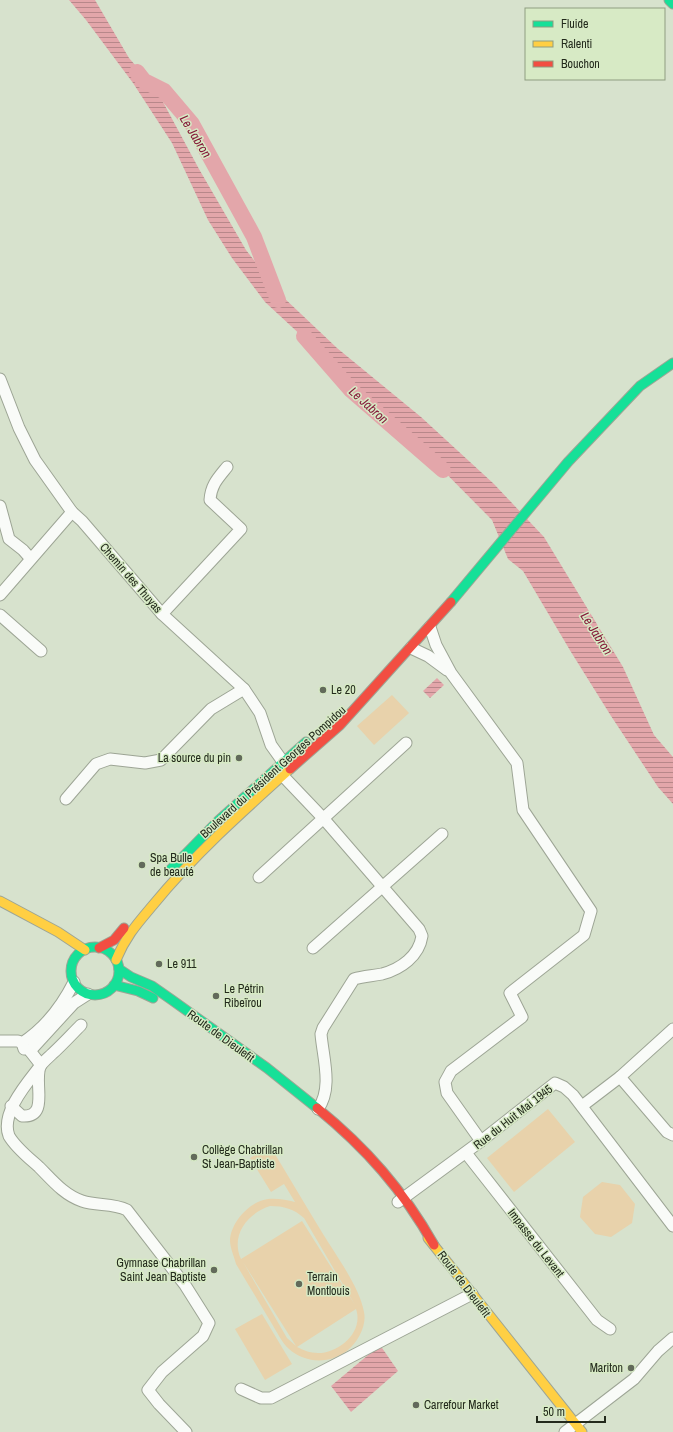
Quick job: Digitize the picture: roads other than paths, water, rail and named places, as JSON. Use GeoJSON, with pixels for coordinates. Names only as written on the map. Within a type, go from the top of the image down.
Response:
{"type":"FeatureCollection","features":[{"type":"Feature","properties":{"kind":"main road"},"geometry":{"type":"LineString","coordinates":[[669,0],[673,4]]}},
{"type":"Feature","properties":{"kind":"main road","name":"Boulevard du Président Georges Pompidou"},"geometry":{"type":"LineString","coordinates":[[117,964],[125,939],[175,878],[251,804],[340,725],[452,602],[481,565],[568,462],[640,386],[673,363]]}},
{"type":"Feature","properties":{"kind":"main road","name":"Boulevard du Président Georges Pompidou"},"geometry":{"type":"LineString","coordinates":[[99,948],[114,940],[163,878],[203,833],[282,761],[388,673]]}},
{"type":"Feature","properties":{"kind":"main road"},"geometry":{"type":"LineString","coordinates":[[0,901],[58,932],[85,950]]}},
{"type":"Feature","properties":{"kind":"main road"},"geometry":{"type":"LineString","coordinates":[[0,910],[51,938],[65,950],[72,966],[74,982],[88,994],[103,994],[114,985],[118,978],[117,964],[109,952],[99,948],[85,950],[77,956],[72,966]]}},
{"type":"Feature","properties":{"kind":"main road","name":"Route de Dieulefit"},"geometry":{"type":"LineString","coordinates":[[117,964],[130,977],[152,986],[289,1085],[340,1127],[401,1200],[494,1323],[564,1409],[572,1430]]}},
{"type":"Feature","properties":{"kind":"main road","name":"Route de Dieulefit"},"geometry":{"type":"LineString","coordinates":[[114,985],[147,994],[318,1109]]}},
{"type":"Feature","properties":{"kind":"main road","name":"Route de Dieulefit"},"geometry":{"type":"LineString","coordinates":[[494,1323],[529,1379],[550,1407]]}},
{"type":"Feature","properties":{"kind":"main road"},"geometry":{"type":"LineString","coordinates":[[560,1420],[572,1430]]}},
{"type":"Feature","properties":{"kind":"street","name":"Chemin des Thuyas"},"geometry":{"type":"LineString","coordinates":[[0,380],[19,428],[35,460],[72,512],[82,521],[162,614],[244,689],[260,714],[272,745],[282,761]]}},
{"type":"Feature","properties":{"kind":"street"},"geometry":{"type":"LineString","coordinates":[[162,614],[241,529],[210,500],[211,490],[215,481],[227,467]]}},
{"type":"Feature","properties":{"kind":"street"},"geometry":{"type":"LineString","coordinates":[[0,506],[9,539],[23,550],[30,558]]}},
{"type":"Feature","properties":{"kind":"street"},"geometry":{"type":"LineString","coordinates":[[0,595],[30,558],[72,512]]}},
{"type":"Feature","properties":{"kind":"street"},"geometry":{"type":"LineString","coordinates":[[0,615],[41,652]]}},
{"type":"Feature","properties":{"kind":"street"},"geometry":{"type":"LineString","coordinates":[[430,627],[436,645],[451,673],[517,762],[523,810],[592,911],[584,935],[510,993],[522,1017],[451,1071],[445,1082],[447,1093],[481,1142]]}},
{"type":"Feature","properties":{"kind":"street"},"geometry":{"type":"LineString","coordinates":[[411,648],[428,656],[451,673]]}},
{"type":"Feature","properties":{"kind":"street"},"geometry":{"type":"LineString","coordinates":[[66,800],[96,764],[110,759],[145,763],[161,760],[211,709],[244,689]]}},
{"type":"Feature","properties":{"kind":"street"},"geometry":{"type":"LineString","coordinates":[[258,877],[406,743]]}},
{"type":"Feature","properties":{"kind":"street"},"geometry":{"type":"LineString","coordinates":[[251,804],[258,792],[286,766],[282,761]]}},
{"type":"Feature","properties":{"kind":"street"},"geometry":{"type":"LineString","coordinates":[[283,776],[323,818],[419,930],[422,936],[421,942],[414,955],[403,966],[382,974],[354,979],[342,996],[321,1034],[327,1088],[324,1102],[318,1109]]}},
{"type":"Feature","properties":{"kind":"street"},"geometry":{"type":"LineString","coordinates":[[313,948],[442,834]]}},
{"type":"Feature","properties":{"kind":"street"},"geometry":{"type":"LineString","coordinates":[[22,1043],[34,1034],[56,1012],[74,982]]}},
{"type":"Feature","properties":{"kind":"street"},"geometry":{"type":"LineString","coordinates":[[30,1051],[74,1003],[88,994]]}},
{"type":"Feature","properties":{"kind":"street"},"geometry":{"type":"LineString","coordinates":[[81,1025],[14,1096],[6,1128],[8,1136],[60,1188],[71,1196],[82,1201],[115,1206],[127,1210],[185,1285],[210,1322],[203,1336],[162,1372],[148,1390],[159,1404],[186,1432]]}},
{"type":"Feature","properties":{"kind":"street"},"geometry":{"type":"LineString","coordinates":[[582,1106],[620,1077],[673,1029]]}},
{"type":"Feature","properties":{"kind":"street"},"geometry":{"type":"LineString","coordinates":[[0,1040],[18,1041],[22,1043]]}},
{"type":"Feature","properties":{"kind":"street"},"geometry":{"type":"LineString","coordinates":[[11,1106],[15,1112],[22,1116],[31,1115],[35,1112],[39,1104],[41,1066],[30,1051],[24,1049],[22,1043]]}},
{"type":"Feature","properties":{"kind":"street"},"geometry":{"type":"LineString","coordinates":[[620,1077],[667,1132],[673,1135]]}},
{"type":"Feature","properties":{"kind":"street","name":"Rue du Huit Mai 1945"},"geometry":{"type":"LineString","coordinates":[[401,1200],[481,1142],[555,1083],[569,1091],[582,1106],[673,1226]]}},
{"type":"Feature","properties":{"kind":"street","name":"Impasse du Levant"},"geometry":{"type":"LineString","coordinates":[[466,1153],[597,1320],[610,1329]]}},
{"type":"Feature","properties":{"kind":"street"},"geometry":{"type":"LineString","coordinates":[[241,1389],[260,1398],[271,1398],[472,1294]]}},
{"type":"Feature","properties":{"kind":"street"},"geometry":{"type":"LineString","coordinates":[[572,1430],[634,1379],[658,1351],[673,1338]]}},
{"type":"Feature","properties":{"kind":"water"},"geometry":{"type":"Polygon","coordinates":[[[69,0],[95,0],[129,58],[156,89],[199,169],[246,250],[282,296],[337,348],[421,417],[494,484],[544,537],[623,667],[654,735],[673,757],[673,804],[658,787],[611,716],[523,571],[508,559],[492,520],[399,426],[265,302],[232,258],[208,220],[172,143],[133,83],[86,20],[69,0]]]}},
{"type":"Feature","properties":{"kind":"water"},"geometry":{"type":"Polygon","coordinates":[[[437,678],[444,685],[430,698],[423,691],[437,678]]]}},
{"type":"Feature","properties":{"kind":"water"},"geometry":{"type":"Polygon","coordinates":[[[380,1345],[398,1371],[351,1412],[331,1386],[380,1345]]]}},
{"type":"Feature","properties":{"kind":"waterway","name":"Le Jabron"},"geometry":{"type":"LineString","coordinates":[[137,72],[144,81],[164,91],[192,124],[254,237],[278,300]]}},
{"type":"Feature","properties":{"kind":"waterway","name":"Le Jabron"},"geometry":{"type":"LineString","coordinates":[[304,336],[351,390],[443,470]]}},
{"type":"Feature","properties":{"kind":"place","name":"Le 20"},"geometry":{"type":"Point","coordinates":[323,690]}},
{"type":"Feature","properties":{"kind":"place","name":"La source du pin"},"geometry":{"type":"Point","coordinates":[239,758]}},
{"type":"Feature","properties":{"kind":"place","name":"Spa Bulle de beauté"},"geometry":{"type":"Point","coordinates":[142,865]}},
{"type":"Feature","properties":{"kind":"place","name":"Le 911"},"geometry":{"type":"Point","coordinates":[159,964]}},
{"type":"Feature","properties":{"kind":"place","name":"Le Pétrin Ribeïrou"},"geometry":{"type":"Point","coordinates":[216,996]}},
{"type":"Feature","properties":{"kind":"place","name":"Collège Chabrillan St Jean-Baptiste"},"geometry":{"type":"Point","coordinates":[194,1157]}},
{"type":"Feature","properties":{"kind":"place","name":"Gymnase Chabrillan Saint Jean Baptiste"},"geometry":{"type":"Point","coordinates":[214,1270]}},
{"type":"Feature","properties":{"kind":"place","name":"Terrain Montlouis"},"geometry":{"type":"Point","coordinates":[299,1284]}},
{"type":"Feature","properties":{"kind":"place","name":"Mariton"},"geometry":{"type":"Point","coordinates":[631,1368]}},
{"type":"Feature","properties":{"kind":"place","name":"Carrefour Market"},"geometry":{"type":"Point","coordinates":[416,1405]}}]}
